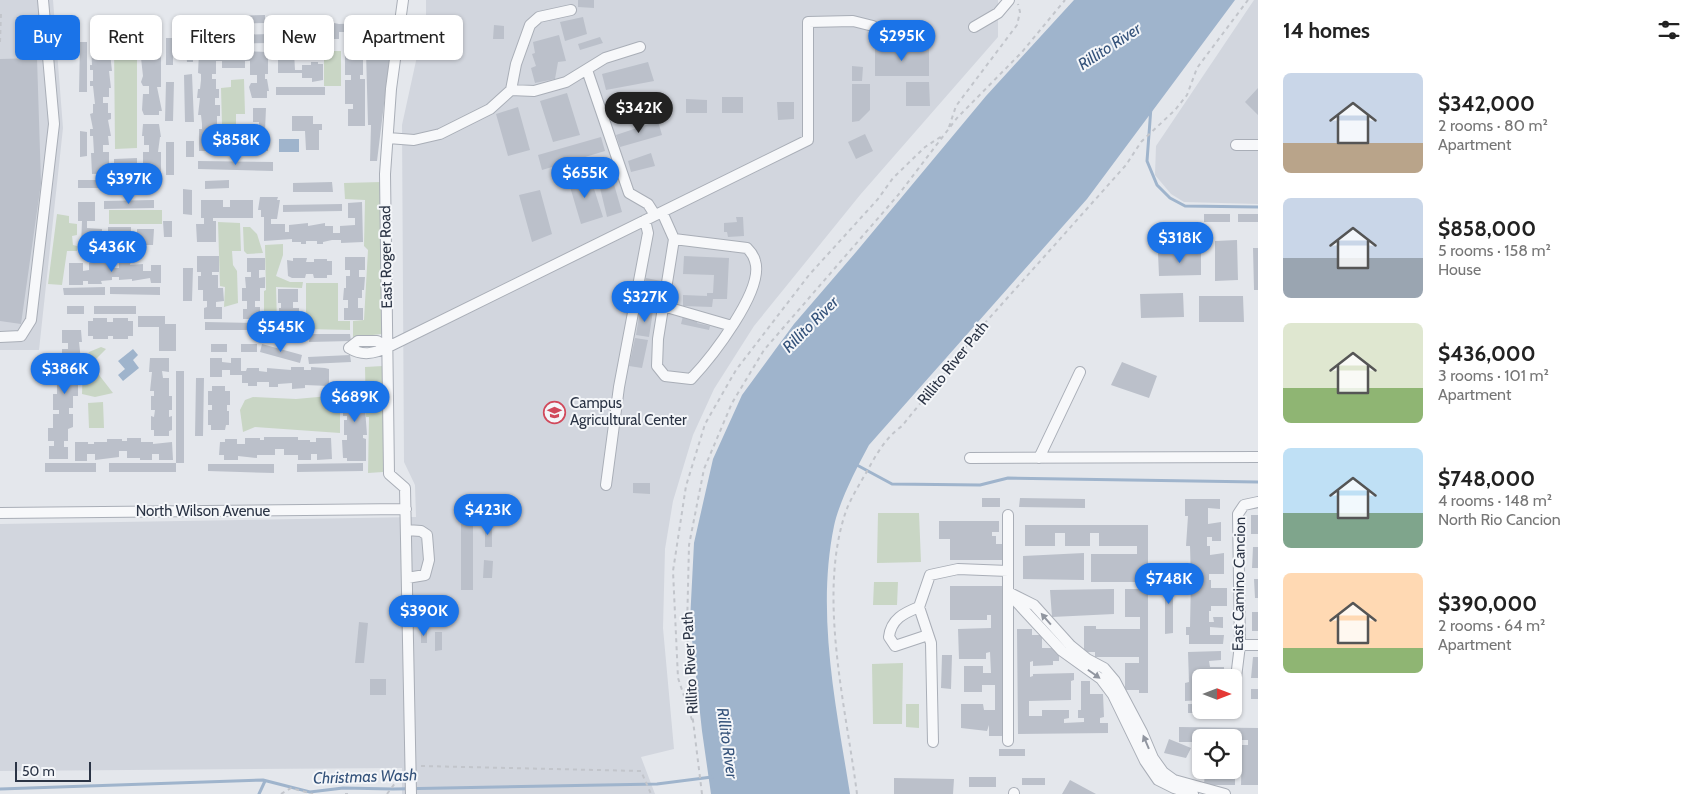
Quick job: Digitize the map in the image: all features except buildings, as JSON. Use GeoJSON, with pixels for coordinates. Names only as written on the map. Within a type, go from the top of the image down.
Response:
{"type":"FeatureCollection","features":[{"type":"Feature","properties":{"kind":"street"},"geometry":{"type":"LineString","coordinates":[[0,337],[22,336],[31,320],[54,124],[43,0]]}},
{"type":"Feature","properties":{"kind":"street","name":"East Roger Road"},"geometry":{"type":"LineString","coordinates":[[403,0],[391,89],[385,174],[389,474],[405,488],[411,794]]}},
{"type":"Feature","properties":{"kind":"street"},"geometry":{"type":"LineString","coordinates":[[974,27],[998,13],[1009,0]]}},
{"type":"Feature","properties":{"kind":"street"},"geometry":{"type":"LineString","coordinates":[[388,138],[414,140],[440,134],[490,109],[511,90],[516,64],[530,26],[539,18],[571,10]]}},
{"type":"Feature","properties":{"kind":"street"},"geometry":{"type":"LineString","coordinates":[[388,347],[808,140],[808,22],[853,22],[873,26]]}},
{"type":"Feature","properties":{"kind":"street"},"geometry":{"type":"LineString","coordinates":[[511,90],[539,90],[566,82],[605,58],[640,47]]}},
{"type":"Feature","properties":{"kind":"street"},"geometry":{"type":"LineString","coordinates":[[587,70],[629,193],[648,204],[659,214],[674,239],[663,306],[657,366],[665,376],[691,379],[713,354],[732,326],[754,279],[756,262],[747,248],[674,239]]}},
{"type":"Feature","properties":{"kind":"street"},"geometry":{"type":"LineString","coordinates":[[1236,146],[1258,145]]}},
{"type":"Feature","properties":{"kind":"street"},"geometry":{"type":"LineString","coordinates":[[606,485],[618,387],[648,233],[645,220]]}},
{"type":"Feature","properties":{"kind":"street"},"geometry":{"type":"LineString","coordinates":[[663,306],[732,326]]}},
{"type":"Feature","properties":{"kind":"street"},"geometry":{"type":"LineString","coordinates":[[1039,458],[1080,372]]}},
{"type":"Feature","properties":{"kind":"street"},"geometry":{"type":"LineString","coordinates":[[970,458],[1258,457]]}},
{"type":"Feature","properties":{"kind":"street","name":"East Camino Cancion"},"geometry":{"type":"LineString","coordinates":[[1237,669],[1240,645],[1238,514],[1244,505],[1258,502]]}},
{"type":"Feature","properties":{"kind":"street","name":"North Wilson Avenue"},"geometry":{"type":"LineString","coordinates":[[0,513],[406,508]]}},
{"type":"Feature","properties":{"kind":"street"},"geometry":{"type":"LineString","coordinates":[[1008,514],[1008,741]]}},
{"type":"Feature","properties":{"kind":"street"},"geometry":{"type":"LineString","coordinates":[[406,530],[421,531],[427,535],[428,560],[425,575],[407,578]]}},
{"type":"Feature","properties":{"kind":"street"},"geometry":{"type":"LineString","coordinates":[[933,742],[931,643],[919,607],[930,575],[958,569],[1008,571]]}},
{"type":"Feature","properties":{"kind":"street"},"geometry":{"type":"LineString","coordinates":[[1008,592],[1034,605],[1057,638],[1062,651],[1101,679],[1113,695],[1145,762],[1158,780],[1193,794]]}},
{"type":"Feature","properties":{"kind":"street"},"geometry":{"type":"LineString","coordinates":[[919,607],[896,619],[892,625],[889,637],[895,646],[928,635]]}},
{"type":"Feature","properties":{"kind":"street"},"geometry":{"type":"LineString","coordinates":[[1057,638],[1087,659],[1104,668],[1115,680],[1153,758],[1163,772],[1174,780],[1225,794]]}},
{"type":"Feature","properties":{"kind":"street"},"geometry":{"type":"LineString","coordinates":[[1240,645],[1258,645]]}},
{"type":"Feature","properties":{"kind":"path"},"geometry":{"type":"LineString","coordinates":[[949,129],[956,106],[1017,25],[1020,12],[1016,0]]}},
{"type":"Feature","properties":{"kind":"path","name":"Rillito River Path"},"geometry":{"type":"LineString","coordinates":[[702,794],[693,722],[687,629],[689,545],[704,469],[732,403],[764,350],[899,194],[943,135],[1022,52],[1065,0]]}},
{"type":"Feature","properties":{"kind":"path","name":"Rillito River Path"},"geometry":{"type":"LineString","coordinates":[[857,794],[834,624],[833,599],[838,544],[847,510],[858,487],[890,434],[902,426],[985,323],[1126,165],[1141,142],[1175,110],[1187,95],[1197,68],[1248,0]]}},
{"type":"Feature","properties":{"kind":"path"},"geometry":{"type":"LineString","coordinates":[[0,42],[1,14]]}},
{"type":"Feature","properties":{"kind":"path"},"geometry":{"type":"LineString","coordinates":[[693,722],[680,690],[678,678],[673,571],[686,486],[705,424],[736,370],[809,275],[878,199],[893,178],[925,147],[943,135]]}},
{"type":"Feature","properties":{"kind":"path"},"geometry":{"type":"LineString","coordinates":[[387,794],[393,789],[406,767],[410,766],[641,771],[651,794]]}},
{"type":"Feature","properties":{"kind":"path"},"geometry":{"type":"LineString","coordinates":[[281,794],[291,788],[313,794]]}},
{"type":"Feature","properties":{"kind":"shaded area"},"geometry":{"type":"Polygon","coordinates":[[[0,0],[53,0],[54,15],[15,15],[15,60],[58,60],[63,128],[39,350],[0,350],[0,0]]]}},
{"type":"Feature","properties":{"kind":"shaded area","name":"Campus Agricultural Center"},"geometry":{"type":"Polygon","coordinates":[[[426,0],[998,0],[998,37],[860,195],[754,326],[714,389],[693,435],[673,501],[665,549],[663,628],[674,749],[641,757],[655,794],[402,794],[402,768],[0,771],[0,524],[416,517],[415,485],[404,462],[402,125],[416,60],[463,60],[463,15],[426,15],[426,0]]]}},
{"type":"Feature","properties":{"kind":"shaded area"},"geometry":{"type":"Polygon","coordinates":[[[1254,0],[1258,0],[1258,204],[1184,202],[1171,194],[1155,175],[1156,146],[1254,0]]]}},
{"type":"Feature","properties":{"kind":"green space"},"geometry":{"type":"Polygon","coordinates":[[[334,51],[341,51],[341,86],[324,86],[324,60],[334,60],[334,51]]]}},
{"type":"Feature","properties":{"kind":"green space"},"geometry":{"type":"Polygon","coordinates":[[[114,60],[137,60],[137,148],[115,149],[114,60]]]}},
{"type":"Feature","properties":{"kind":"green space"},"geometry":{"type":"Polygon","coordinates":[[[244,79],[245,114],[236,114],[236,124],[222,125],[221,88],[231,87],[231,80],[244,79]]]}},
{"type":"Feature","properties":{"kind":"green space"},"geometry":{"type":"Polygon","coordinates":[[[381,182],[382,334],[353,339],[353,321],[364,320],[368,250],[364,246],[365,200],[345,199],[344,183],[381,182]]]}},
{"type":"Feature","properties":{"kind":"green space"},"geometry":{"type":"Polygon","coordinates":[[[109,210],[162,210],[162,224],[109,224],[109,210]]]}},
{"type":"Feature","properties":{"kind":"green space"},"geometry":{"type":"Polygon","coordinates":[[[57,214],[69,216],[69,223],[77,224],[77,235],[72,236],[73,245],[77,246],[77,251],[67,251],[62,285],[48,284],[57,214]]]}},
{"type":"Feature","properties":{"kind":"green space"},"geometry":{"type":"Polygon","coordinates":[[[218,222],[240,223],[241,251],[232,251],[233,265],[237,271],[238,303],[224,307],[225,287],[220,286],[218,222]]]}},
{"type":"Feature","properties":{"kind":"green space"},"geometry":{"type":"Polygon","coordinates":[[[243,227],[250,227],[257,234],[263,253],[247,254],[244,251],[243,227]]]}},
{"type":"Feature","properties":{"kind":"green space"},"geometry":{"type":"Polygon","coordinates":[[[283,244],[283,255],[276,276],[290,282],[303,282],[302,288],[276,287],[277,323],[264,319],[264,291],[266,290],[265,245],[283,244]]]}},
{"type":"Feature","properties":{"kind":"green space"},"geometry":{"type":"Polygon","coordinates":[[[306,283],[338,283],[338,321],[350,321],[350,330],[306,329],[306,283]]]}},
{"type":"Feature","properties":{"kind":"green space"},"geometry":{"type":"Polygon","coordinates":[[[101,347],[106,349],[95,360],[96,371],[113,393],[95,397],[82,394],[83,364],[89,352],[101,347]]]}},
{"type":"Feature","properties":{"kind":"green space"},"geometry":{"type":"Polygon","coordinates":[[[383,366],[383,472],[368,473],[369,417],[366,417],[365,367],[383,366]]]}},
{"type":"Feature","properties":{"kind":"green space"},"geometry":{"type":"Polygon","coordinates":[[[340,395],[340,433],[255,427],[243,432],[240,410],[245,400],[253,397],[296,399],[340,395]]]}},
{"type":"Feature","properties":{"kind":"green space"},"geometry":{"type":"Polygon","coordinates":[[[103,402],[104,428],[89,428],[88,403],[103,402]]]}},
{"type":"Feature","properties":{"kind":"green space"},"geometry":{"type":"Polygon","coordinates":[[[878,513],[919,513],[921,562],[877,563],[878,513]]]}},
{"type":"Feature","properties":{"kind":"green space"},"geometry":{"type":"Polygon","coordinates":[[[874,582],[898,582],[897,605],[873,605],[874,582]]]}},
{"type":"Feature","properties":{"kind":"green space"},"geometry":{"type":"Polygon","coordinates":[[[903,663],[902,724],[873,724],[872,664],[903,663]]]}},
{"type":"Feature","properties":{"kind":"green space"},"geometry":{"type":"Polygon","coordinates":[[[906,704],[919,704],[919,728],[906,727],[906,704]]]}},
{"type":"Feature","properties":{"kind":"water","name":"Rillito River"},"geometry":{"type":"Polygon","coordinates":[[[1074,0],[1235,0],[1087,199],[869,445],[854,474],[840,506],[834,526],[829,559],[827,593],[830,660],[850,794],[711,794],[690,621],[694,543],[713,459],[742,395],[794,324],[986,96],[1074,0]]]}},
{"type":"Feature","properties":{"kind":"water"},"geometry":{"type":"Polygon","coordinates":[[[279,139],[299,139],[299,152],[279,152],[279,139]]]}},
{"type":"Feature","properties":{"kind":"water"},"geometry":{"type":"Polygon","coordinates":[[[133,349],[138,355],[133,360],[139,368],[123,381],[118,375],[125,369],[118,361],[133,349]]]}},
{"type":"Feature","properties":{"kind":"waterway"},"geometry":{"type":"LineString","coordinates":[[1151,107],[1147,161],[1157,185],[1170,198],[1185,206],[1258,207]]}},
{"type":"Feature","properties":{"kind":"waterway"},"geometry":{"type":"LineString","coordinates":[[855,464],[892,484],[980,485],[1008,478],[1258,482]]}},
{"type":"Feature","properties":{"kind":"waterway","name":"Christmas Wash"},"geometry":{"type":"LineString","coordinates":[[0,789],[263,780],[310,792],[343,788],[393,789],[657,784],[712,777]]}},
{"type":"Feature","properties":{"kind":"waterway"},"geometry":{"type":"LineString","coordinates":[[259,794],[265,781]]}},
{"type":"Feature","properties":{"kind":"place","name":"Campus Agricultural Center"},"geometry":{"type":"Point","coordinates":[554,412]}}]}
